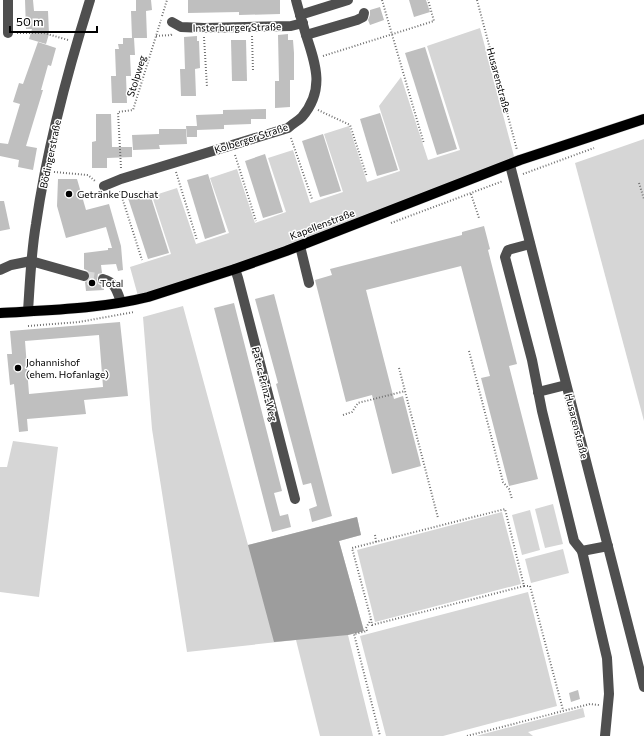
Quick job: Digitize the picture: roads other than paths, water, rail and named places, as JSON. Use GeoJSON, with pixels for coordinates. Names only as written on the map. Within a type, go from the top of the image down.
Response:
{"type":"FeatureCollection","features":[{"type":"Feature","properties":{"kind":"main road","name":"Kapellenstraße"},"geometry":{"type":"LineString","coordinates":[[0,313],[122,302],[148,297],[300,246],[520,160],[644,119]]}},
{"type":"Feature","properties":{"kind":"street"},"geometry":{"type":"LineString","coordinates":[[8,0],[8,33]]}},
{"type":"Feature","properties":{"kind":"street","name":"Bödingerstraße"},"geometry":{"type":"LineString","coordinates":[[28,311],[31,261],[45,171],[77,43],[90,0]]}},
{"type":"Feature","properties":{"kind":"street","name":"Kolberger Straße"},"geometry":{"type":"LineString","coordinates":[[104,186],[119,180],[288,128],[301,118],[310,107],[316,92],[317,76],[314,58],[296,0]]}},
{"type":"Feature","properties":{"kind":"street","name":"Insterburger Straße"},"geometry":{"type":"LineString","coordinates":[[172,22],[181,27],[204,28],[291,26],[302,19],[348,0]]}},
{"type":"Feature","properties":{"kind":"street"},"geometry":{"type":"LineString","coordinates":[[306,35],[356,20],[363,17],[364,13]]}},
{"type":"Feature","properties":{"kind":"street","name":"Husarenstraße"},"geometry":{"type":"LineString","coordinates":[[510,165],[644,687]]}},
{"type":"Feature","properties":{"kind":"street"},"geometry":{"type":"LineString","coordinates":[[530,244],[508,250],[505,257],[532,360],[538,392],[574,541],[582,551],[607,658],[609,694],[605,736]]}},
{"type":"Feature","properties":{"kind":"street"},"geometry":{"type":"LineString","coordinates":[[300,246],[309,283]]}},
{"type":"Feature","properties":{"kind":"street"},"geometry":{"type":"LineString","coordinates":[[0,270],[11,265],[31,261],[84,276]]}},
{"type":"Feature","properties":{"kind":"street","name":"Pater-Prinz-Weg"},"geometry":{"type":"LineString","coordinates":[[235,269],[295,499]]}},
{"type":"Feature","properties":{"kind":"street"},"geometry":{"type":"LineString","coordinates":[[103,279],[111,282],[116,287],[122,302]]}},
{"type":"Feature","properties":{"kind":"street"},"geometry":{"type":"LineString","coordinates":[[538,392],[566,385]]}},
{"type":"Feature","properties":{"kind":"street"},"geometry":{"type":"LineString","coordinates":[[582,551],[608,546]]}},
{"type":"Feature","properties":{"kind":"tunnel"},"geometry":{"type":"LineString","coordinates":[[84,276],[103,279]]}},
{"type":"Feature","properties":{"kind":"place","name":"Getränke Duschat"},"geometry":{"type":"Point","coordinates":[69,194]}},
{"type":"Feature","properties":{"kind":"place","name":"Total"},"geometry":{"type":"Point","coordinates":[92,283]}},
{"type":"Feature","properties":{"kind":"place","name":"Johannishof (ehem. Hofanlage)"},"geometry":{"type":"Point","coordinates":[18,368]}}]}
